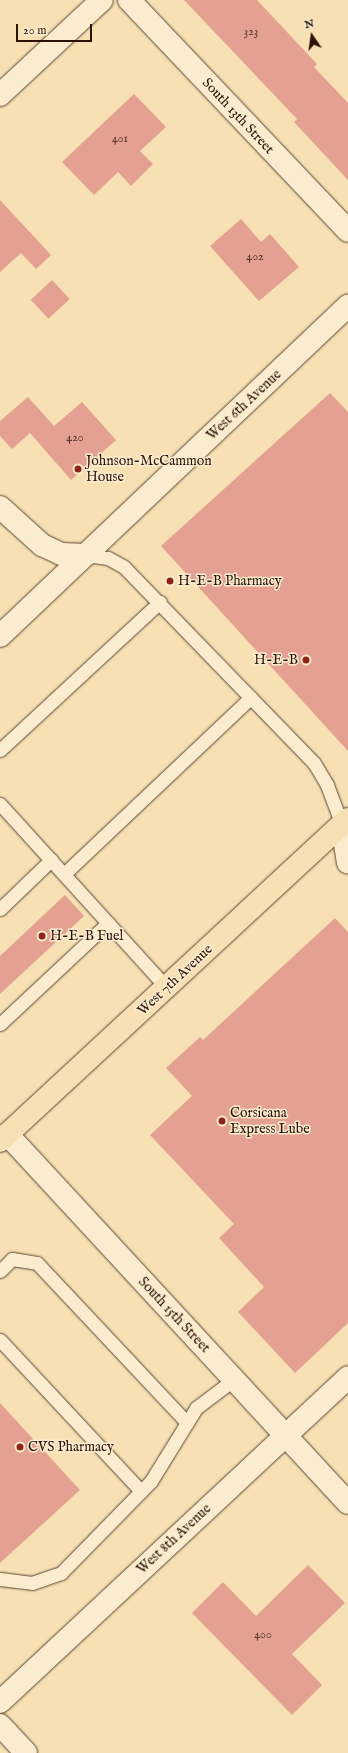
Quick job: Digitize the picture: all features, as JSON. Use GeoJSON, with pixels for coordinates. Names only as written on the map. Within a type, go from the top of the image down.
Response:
{"type":"FeatureCollection","features":[{"type":"Feature","properties":{"kind":"main road","name":"West 7th Avenue"},"geometry":{"type":"LineString","coordinates":[[2,1134],[167,988],[345,822]]}},
{"type":"Feature","properties":{"kind":"street"},"geometry":{"type":"LineString","coordinates":[[0,95],[102,0]]}},
{"type":"Feature","properties":{"kind":"street","name":"South 13th Street"},"geometry":{"type":"LineString","coordinates":[[129,0],[348,231]]}},
{"type":"Feature","properties":{"kind":"street","name":"West 6th Avenue"},"geometry":{"type":"LineString","coordinates":[[0,636],[348,306]]}},
{"type":"Feature","properties":{"kind":"street"},"geometry":{"type":"LineString","coordinates":[[0,507],[42,544],[60,554],[86,555]]}},
{"type":"Feature","properties":{"kind":"street"},"geometry":{"type":"LineString","coordinates":[[345,822],[348,863]]}},
{"type":"Feature","properties":{"kind":"street","name":"South 15th Street"},"geometry":{"type":"LineString","coordinates":[[2,1134],[348,1503]]}},
{"type":"Feature","properties":{"kind":"street","name":"West 8th Avenue"},"geometry":{"type":"LineString","coordinates":[[0,1702],[284,1435],[348,1377]]}},
{"type":"Feature","properties":{"kind":"street"},"geometry":{"type":"LineString","coordinates":[[0,1725],[26,1753]]}},
{"type":"Feature","properties":{"kind":"lane"},"geometry":{"type":"LineString","coordinates":[[86,555],[108,558],[124,567],[160,602],[314,763],[327,785],[345,822]]}},
{"type":"Feature","properties":{"kind":"lane"},"geometry":{"type":"LineString","coordinates":[[0,750],[160,602]]}},
{"type":"Feature","properties":{"kind":"lane"},"geometry":{"type":"LineString","coordinates":[[64,874],[251,697]]}},
{"type":"Feature","properties":{"kind":"lane"},"geometry":{"type":"LineString","coordinates":[[0,804],[167,988]]}},
{"type":"Feature","properties":{"kind":"lane"},"geometry":{"type":"LineString","coordinates":[[0,908],[51,860]]}},
{"type":"Feature","properties":{"kind":"lane"},"geometry":{"type":"LineString","coordinates":[[0,1024],[108,923]]}},
{"type":"Feature","properties":{"kind":"lane"},"geometry":{"type":"LineString","coordinates":[[0,1271],[12,1259],[37,1263],[187,1423]]}},
{"type":"Feature","properties":{"kind":"lane"},"geometry":{"type":"LineString","coordinates":[[0,1340],[142,1491]]}},
{"type":"Feature","properties":{"kind":"lane"},"geometry":{"type":"LineString","coordinates":[[0,1579],[32,1584],[61,1573],[142,1491],[196,1408],[233,1380]]}},
{"type":"Feature","properties":{"kind":"building"},"geometry":{"type":"Polygon","coordinates":[[[184,0],[257,0],[317,64],[314,67],[348,103],[348,180],[294,122],[297,119],[184,0]]]}},
{"type":"Feature","properties":{"kind":"building"},"geometry":{"type":"Polygon","coordinates":[[[134,94],[166,127],[140,151],[153,164],[131,186],[118,172],[94,195],[62,162],[134,94]]]}},
{"type":"Feature","properties":{"kind":"building"},"geometry":{"type":"Polygon","coordinates":[[[0,200],[51,255],[36,269],[21,253],[0,272],[0,200]]]}},
{"type":"Feature","properties":{"kind":"building"},"geometry":{"type":"Polygon","coordinates":[[[241,219],[261,242],[270,234],[299,267],[259,301],[210,246],[241,219]]]}},
{"type":"Feature","properties":{"kind":"building"},"geometry":{"type":"Polygon","coordinates":[[[52,280],[70,299],[49,319],[31,300],[52,280]]]}},
{"type":"Feature","properties":{"kind":"building","name":"H-E-B"},"geometry":{"type":"Polygon","coordinates":[[[330,393],[348,412],[348,751],[161,546],[330,393]]]}},
{"type":"Feature","properties":{"kind":"building"},"geometry":{"type":"Polygon","coordinates":[[[28,397],[54,426],[82,402],[116,440],[71,480],[30,433],[12,449],[0,436],[0,421],[28,397]]]}},
{"type":"Feature","properties":{"kind":"building","name":"H-E-B Fuel"},"geometry":{"type":"Polygon","coordinates":[[[65,895],[84,916],[0,994],[0,956],[65,895]]]}},
{"type":"Feature","properties":{"kind":"building"},"geometry":{"type":"Polygon","coordinates":[[[335,918],[348,932],[348,1323],[295,1373],[238,1312],[264,1287],[219,1238],[234,1224],[150,1135],[192,1096],[166,1068],[200,1037],[203,1040],[335,918]]]}},
{"type":"Feature","properties":{"kind":"building","name":"CVS Pharmacy"},"geometry":{"type":"Polygon","coordinates":[[[0,1403],[80,1490],[0,1563],[0,1403]]]}},
{"type":"Feature","properties":{"kind":"building"},"geometry":{"type":"Polygon","coordinates":[[[308,1565],[345,1603],[292,1654],[322,1685],[292,1715],[192,1613],[223,1582],[256,1616],[308,1565]]]}},
{"type":"Feature","properties":{"kind":"place","name":"Johnson-McCammon House"},"geometry":{"type":"Point","coordinates":[78,469]}},
{"type":"Feature","properties":{"kind":"place","name":"H-E-B Pharmacy"},"geometry":{"type":"Point","coordinates":[170,581]}},
{"type":"Feature","properties":{"kind":"place","name":"H-E-B"},"geometry":{"type":"Point","coordinates":[306,660]}},
{"type":"Feature","properties":{"kind":"place","name":"H-E-B Fuel"},"geometry":{"type":"Point","coordinates":[42,936]}},
{"type":"Feature","properties":{"kind":"place","name":"Corsicana Express Lube"},"geometry":{"type":"Point","coordinates":[222,1121]}},
{"type":"Feature","properties":{"kind":"place","name":"CVS Pharmacy"},"geometry":{"type":"Point","coordinates":[20,1447]}}]}
